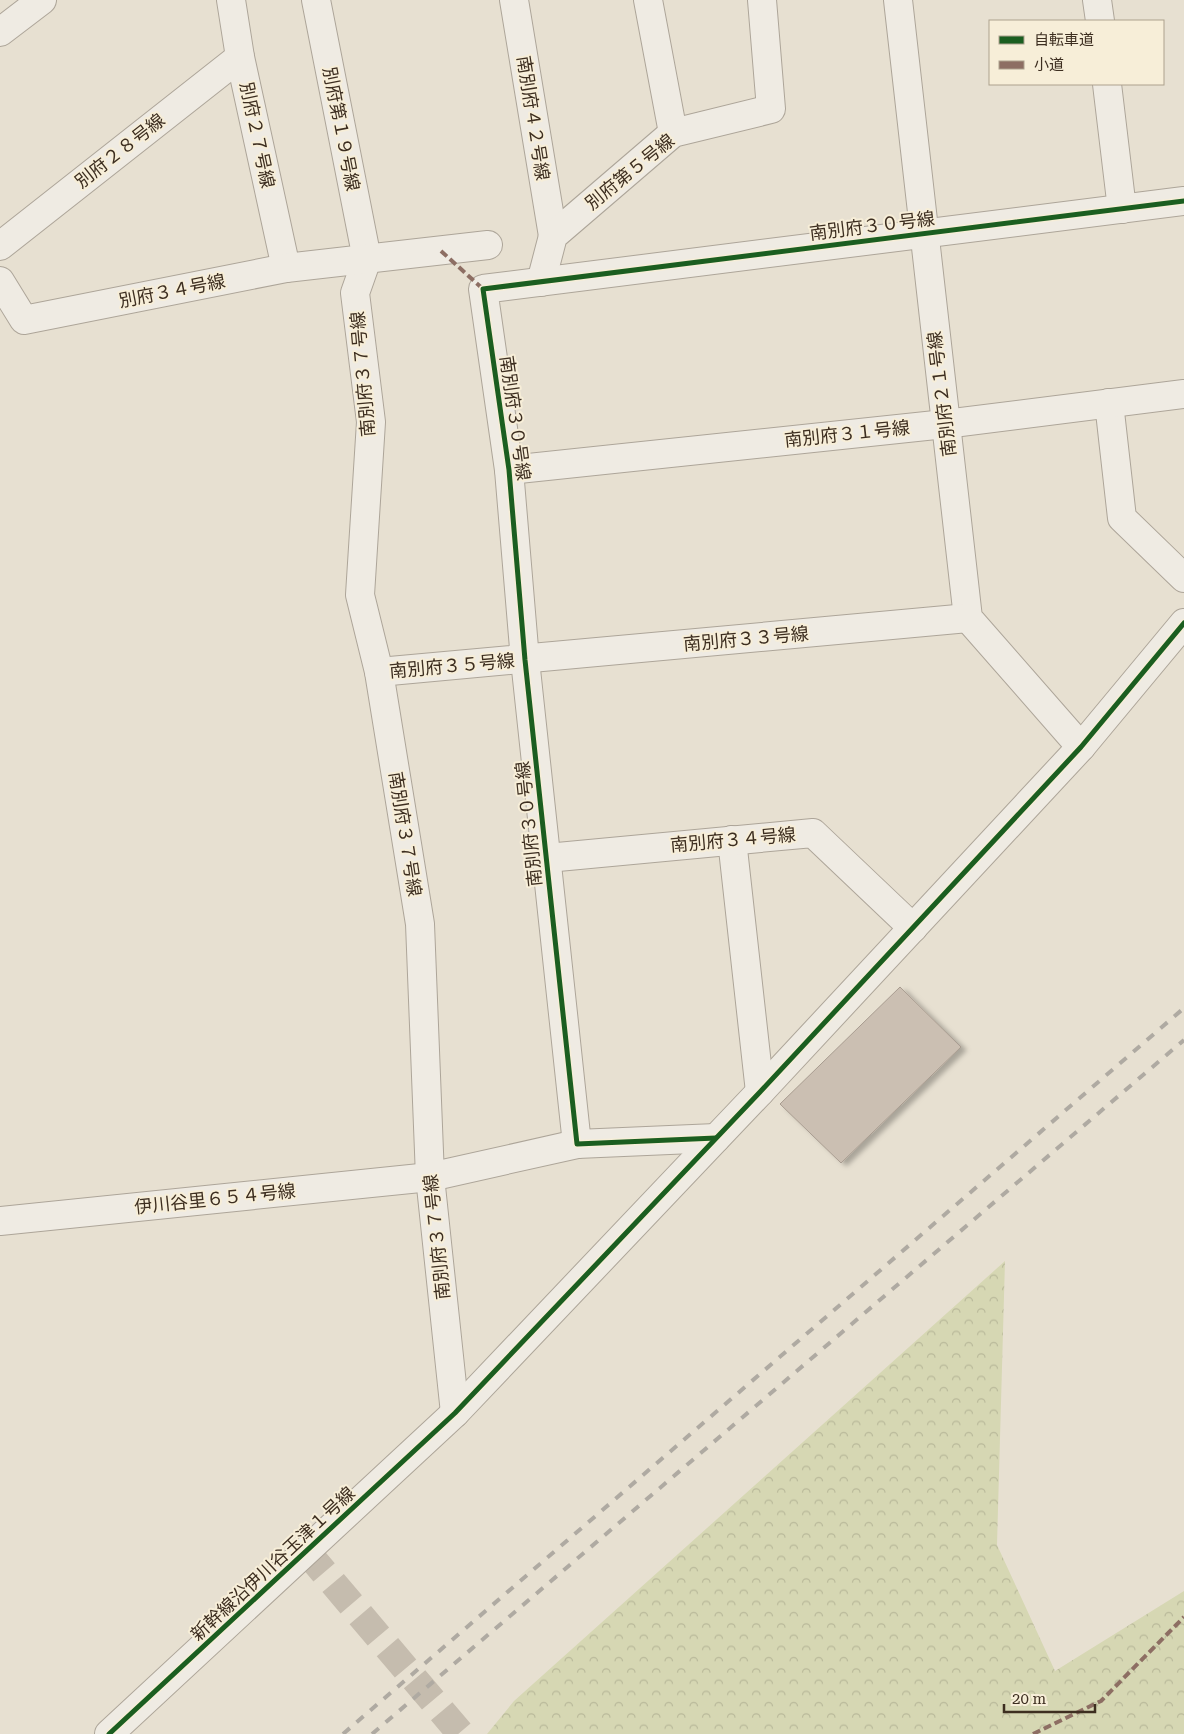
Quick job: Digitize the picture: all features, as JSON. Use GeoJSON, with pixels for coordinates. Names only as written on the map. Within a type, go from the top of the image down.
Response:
{"type":"FeatureCollection","features":[{"type":"Feature","properties":{"kind":"street"},"geometry":{"type":"LineString","coordinates":[[0,32],[42,0]]}},
{"type":"Feature","properties":{"kind":"street","name":"別府２７号線"},"geometry":{"type":"LineString","coordinates":[[231,0],[240,57],[286,268]]}},
{"type":"Feature","properties":{"kind":"street","name":"別府第１９号線"},"geometry":{"type":"LineString","coordinates":[[316,0],[366,259]]}},
{"type":"Feature","properties":{"kind":"street","name":"南別府４２号線"},"geometry":{"type":"LineString","coordinates":[[514,0],[553,236]]}},
{"type":"Feature","properties":{"kind":"street"},"geometry":{"type":"LineString","coordinates":[[648,0],[673,133]]}},
{"type":"Feature","properties":{"kind":"street","name":"別府第５号線"},"geometry":{"type":"LineString","coordinates":[[553,236],[673,133],[771,109],[762,0]]}},
{"type":"Feature","properties":{"kind":"street","name":"南別府２１号線"},"geometry":{"type":"LineString","coordinates":[[898,0],[968,618]]}},
{"type":"Feature","properties":{"kind":"street"},"geometry":{"type":"LineString","coordinates":[[1097,0],[1100,20]]}},
{"type":"Feature","properties":{"kind":"street","name":"別府２８号線"},"geometry":{"type":"LineString","coordinates":[[0,246],[240,57]]}},
{"type":"Feature","properties":{"kind":"street"},"geometry":{"type":"LineString","coordinates":[[1107,85],[1122,209]]}},
{"type":"Feature","properties":{"kind":"street","name":"南別府３０号線"},"geometry":{"type":"LineString","coordinates":[[577,1144],[525,660],[509,470],[483,289],[1184,201]]}},
{"type":"Feature","properties":{"kind":"street"},"geometry":{"type":"LineString","coordinates":[[541,282],[553,236]]}},
{"type":"Feature","properties":{"kind":"street"},"geometry":{"type":"LineString","coordinates":[[366,259],[488,245]]}},
{"type":"Feature","properties":{"kind":"street","name":"別府３４号線"},"geometry":{"type":"LineString","coordinates":[[0,281],[24,320],[286,268],[366,259]]}},
{"type":"Feature","properties":{"kind":"street","name":"南別府３７号線"},"geometry":{"type":"LineString","coordinates":[[366,259],[355,294],[371,422],[360,595],[378,672],[420,924],[430,1177],[455,1413]]}},
{"type":"Feature","properties":{"kind":"street","name":"南別府３１号線"},"geometry":{"type":"LineString","coordinates":[[509,470],[946,424],[1184,394]]}},
{"type":"Feature","properties":{"kind":"street"},"geometry":{"type":"LineString","coordinates":[[1109,403],[1122,518],[1184,578]]}},
{"type":"Feature","properties":{"kind":"street"},"geometry":{"type":"LineString","coordinates":[[968,618],[1081,747]]}},
{"type":"Feature","properties":{"kind":"street","name":"南別府３３号線"},"geometry":{"type":"LineString","coordinates":[[525,660],[968,618]]}},
{"type":"Feature","properties":{"kind":"street","name":"新幹線沿伊川谷玉津１号線"},"geometry":{"type":"LineString","coordinates":[[110,1734],[455,1413],[760,1092],[1081,747],[1184,623]]}},
{"type":"Feature","properties":{"kind":"street","name":"南別府３５号線"},"geometry":{"type":"LineString","coordinates":[[378,672],[525,660]]}},
{"type":"Feature","properties":{"kind":"street","name":"南別府３４号線"},"geometry":{"type":"LineString","coordinates":[[547,858],[813,833],[912,928]]}},
{"type":"Feature","properties":{"kind":"street"},"geometry":{"type":"LineString","coordinates":[[732,840],[760,1092]]}},
{"type":"Feature","properties":{"kind":"street"},"geometry":{"type":"LineString","coordinates":[[577,1144],[716,1138]]}},
{"type":"Feature","properties":{"kind":"street","name":"伊川谷里６５４号線"},"geometry":{"type":"LineString","coordinates":[[0,1221],[430,1177],[577,1144]]}},
{"type":"Feature","properties":{"kind":"green space"},"geometry":{"type":"Polygon","coordinates":[[[1005,1261],[997,1545],[1055,1671],[1184,1591],[1184,1734],[487,1734],[514,1701],[1005,1261]]]}},
{"type":"Feature","properties":{"kind":"building"},"geometry":{"type":"Polygon","coordinates":[[[900,987],[961,1047],[841,1163],[780,1104],[900,987]]]}},
{"type":"Feature","properties":{"kind":"tunnel"},"geometry":{"type":"LineString","coordinates":[[306,1551],[461,1734]]}},
{"type":"Feature","properties":{"kind":"railway"},"geometry":{"type":"LineString","coordinates":[[343,1734],[1184,1008]]}},
{"type":"Feature","properties":{"kind":"railway"},"geometry":{"type":"LineString","coordinates":[[372,1734],[1184,1040]]}},
{"type":"Feature","properties":{"kind":"marked path"},"geometry":{"type":"LineString","coordinates":[[441,251],[483,289]]}},
{"type":"Feature","properties":{"kind":"marked path"},"geometry":{"type":"LineString","coordinates":[[1033,1734],[1101,1701],[1184,1617]]}},
{"type":"Feature","properties":{"kind":"cycle path"},"geometry":{"type":"LineString","coordinates":[[716,1138],[577,1144],[525,660],[509,470],[483,289],[1184,201]]}},
{"type":"Feature","properties":{"kind":"cycle path"},"geometry":{"type":"LineString","coordinates":[[109,1734],[455,1413],[760,1092],[1081,747],[1184,623]]}}]}
